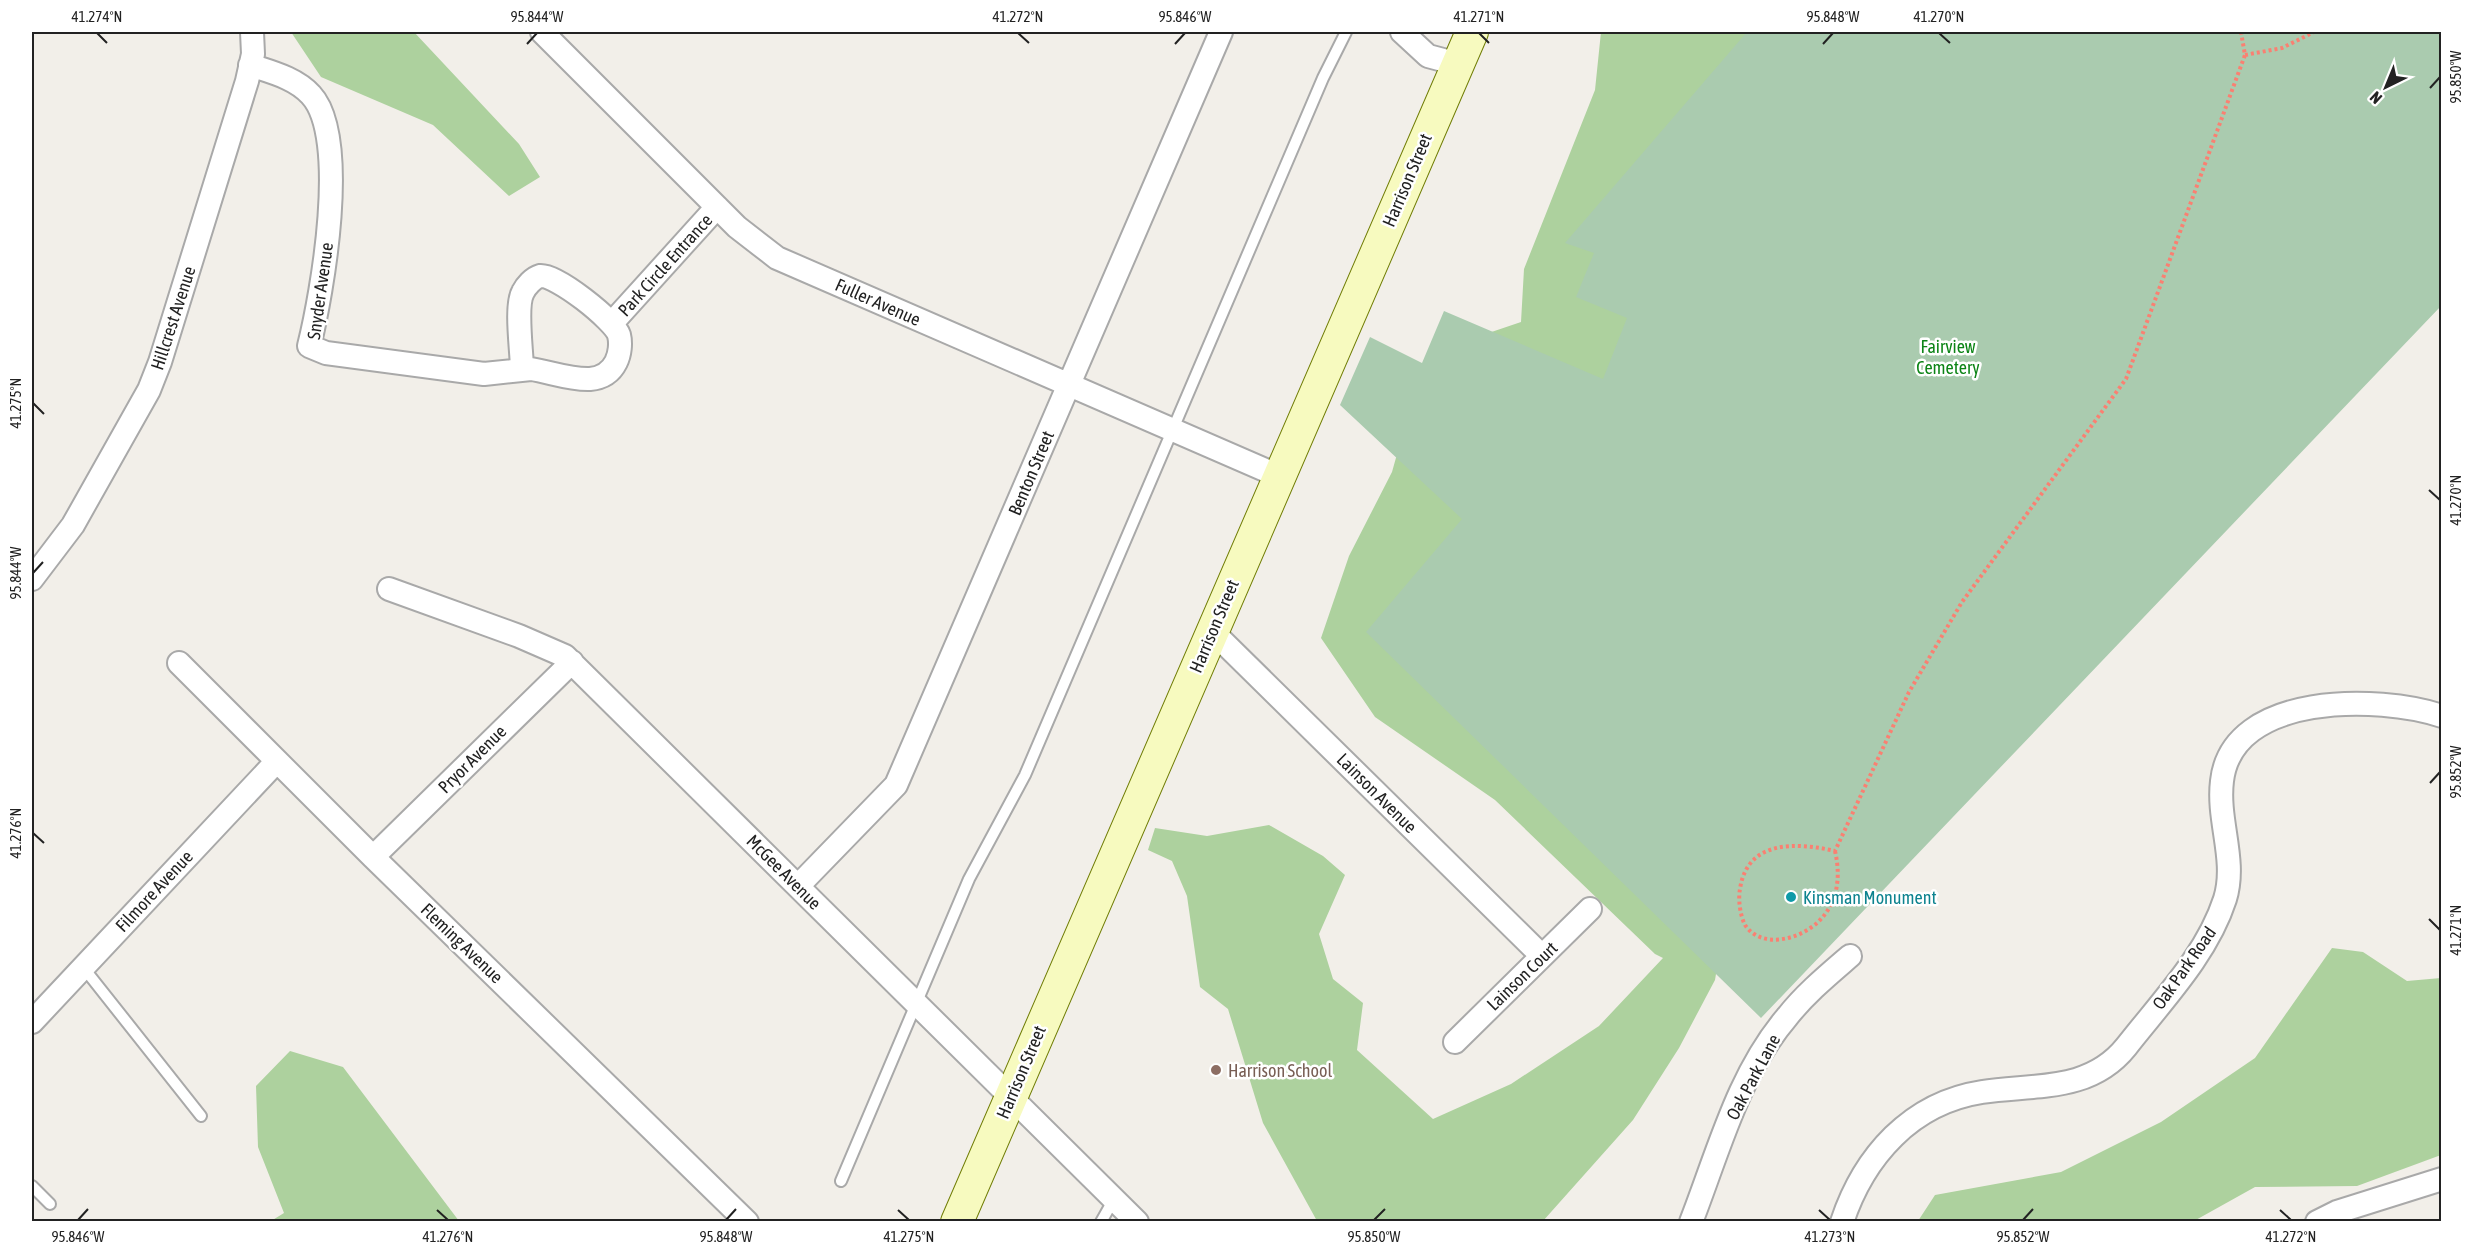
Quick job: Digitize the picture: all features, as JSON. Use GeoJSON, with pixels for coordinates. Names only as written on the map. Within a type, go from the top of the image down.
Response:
{"type":"FeatureCollection","features":[{"type":"Feature","properties":{"kind":"street","name":"Hillcrest Avenue"},"geometry":{"type":"LineString","coordinates":[[32,579],[73,525],[149,390],[174,319],[250,65],[252,32]]}},
{"type":"Feature","properties":{"kind":"street","name":"Fuller Avenue"},"geometry":{"type":"LineString","coordinates":[[542,32],[717,207],[752,240],[777,258],[1279,476]]}},
{"type":"Feature","properties":{"kind":"street","name":"Benton Street"},"geometry":{"type":"LineString","coordinates":[[798,886],[896,785],[1221,32]]}},
{"type":"Feature","properties":{"kind":"street"},"geometry":{"type":"LineString","coordinates":[[1402,32],[1428,56],[1458,64]]}},
{"type":"Feature","properties":{"kind":"street","name":"Harrison Street"},"geometry":{"type":"LineString","coordinates":[[957,1221],[1472,32]]}},
{"type":"Feature","properties":{"kind":"street","name":"Snyder Avenue"},"geometry":{"type":"LineString","coordinates":[[250,65],[286,77],[303,87],[313,96],[323,114],[327,130],[330,155],[327,241],[319,304],[309,346],[326,353],[484,374],[522,370]]}},
{"type":"Feature","properties":{"kind":"street","name":"Park Circle Entrance"},"geometry":{"type":"LineString","coordinates":[[612,323],[717,207]]}},
{"type":"Feature","properties":{"kind":"street"},"geometry":{"type":"LineString","coordinates":[[539,276],[552,278],[562,284],[612,323],[619,335],[620,346],[613,368],[604,375],[591,379],[531,369],[522,370],[522,294],[539,276]]}},
{"type":"Feature","properties":{"kind":"street","name":"McGee Avenue"},"geometry":{"type":"LineString","coordinates":[[389,589],[519,636],[565,656],[1137,1221]]}},
{"type":"Feature","properties":{"kind":"street","name":"Lainson Avenue"},"geometry":{"type":"LineString","coordinates":[[1212,631],[1542,956]]}},
{"type":"Feature","properties":{"kind":"street","name":"Pryor Avenue"},"geometry":{"type":"LineString","coordinates":[[373,857],[572,662]]}},
{"type":"Feature","properties":{"kind":"street","name":"Fleming Avenue"},"geometry":{"type":"LineString","coordinates":[[179,663],[373,857],[747,1221]]}},
{"type":"Feature","properties":{"kind":"street","name":"Oak Park Road"},"geometry":{"type":"LineString","coordinates":[[1842,1221],[1850,1198],[1876,1153],[1912,1119],[1958,1097],[1982,1092],[2061,1085],[2082,1080],[2104,1067],[2123,1050],[2194,958],[2219,916],[2228,885],[2228,851],[2221,798],[2222,780],[2226,764],[2236,746],[2257,728],[2289,712],[2332,704],[2406,708],[2442,716]]}},
{"type":"Feature","properties":{"kind":"street","name":"Filmore Avenue"},"geometry":{"type":"LineString","coordinates":[[32,1022],[277,761]]}},
{"type":"Feature","properties":{"kind":"street","name":"Lainson Court"},"geometry":{"type":"LineString","coordinates":[[1455,1042],[1590,909]]}},
{"type":"Feature","properties":{"kind":"street","name":"Oak Park Lane"},"geometry":{"type":"LineString","coordinates":[[1691,1221],[1730,1118],[1763,1052],[1797,1005],[1850,956]]}},
{"type":"Feature","properties":{"kind":"street"},"geometry":{"type":"LineString","coordinates":[[2317,1221],[2337,1212],[2442,1179]]}},
{"type":"Feature","properties":{"kind":"lane"},"geometry":{"type":"LineString","coordinates":[[842,1181],[915,1002],[969,879],[1025,775],[1323,78],[1346,32]]}},
{"type":"Feature","properties":{"kind":"lane"},"geometry":{"type":"LineString","coordinates":[[83,967],[201,1116]]}},
{"type":"Feature","properties":{"kind":"lane"},"geometry":{"type":"LineString","coordinates":[[32,1186],[50,1204]]}},
{"type":"Feature","properties":{"kind":"lane"},"geometry":{"type":"LineString","coordinates":[[1101,1221],[1114,1199]]}},
{"type":"Feature","properties":{"kind":"path"},"geometry":{"type":"LineString","coordinates":[[1835,850],[1811,846],[1780,846],[1760,854],[1742,875],[1738,899],[1745,924],[1758,936],[1780,940],[1801,935],[1812,927],[1832,904],[1838,882],[1835,850],[1909,692],[1962,602],[2126,379],[2246,55],[2241,32]]}},
{"type":"Feature","properties":{"kind":"path"},"geometry":{"type":"LineString","coordinates":[[2244,38],[2248,32]]}},
{"type":"Feature","properties":{"kind":"path"},"geometry":{"type":"LineString","coordinates":[[2246,55],[2282,48],[2314,32]]}},
{"type":"Feature","properties":{"kind":"green space"},"geometry":{"type":"Polygon","coordinates":[[[291,32],[414,32],[519,144],[540,177],[509,196],[433,125],[321,77],[291,32]]]}},
{"type":"Feature","properties":{"kind":"green space"},"geometry":{"type":"Polygon","coordinates":[[[1601,32],[2177,32],[1732,877],[1715,980],[1679,1048],[1633,1120],[1543,1221],[1317,1221],[1263,1123],[1228,1009],[1200,987],[1187,896],[1172,861],[1148,850],[1155,828],[1207,836],[1269,825],[1323,856],[1345,875],[1319,934],[1333,979],[1363,1003],[1357,1050],[1433,1119],[1511,1084],[1599,1026],[1663,958],[1655,954],[1495,800],[1375,717],[1321,638],[1349,556],[1392,472],[1420,372],[1456,344],[1521,322],[1524,269],[1595,90],[1601,32]]]}},
{"type":"Feature","properties":{"kind":"green space","name":"Fairview Cemetery"},"geometry":{"type":"Polygon","coordinates":[[[1747,32],[2442,32],[2441,306],[1761,1018],[1366,632],[1462,519],[1340,405],[1370,337],[1422,363],[1444,311],[1603,379],[1627,318],[1576,297],[1594,253],[1565,243],[1747,32]]]}},
{"type":"Feature","properties":{"kind":"green space"},"geometry":{"type":"Polygon","coordinates":[[[2332,948],[2363,952],[2407,981],[2441,978],[2441,1155],[2357,1186],[2255,1187],[2194,1221],[1918,1221],[1935,1195],[2061,1172],[2161,1122],[2255,1058],[2332,948]]]}},
{"type":"Feature","properties":{"kind":"green space"},"geometry":{"type":"Polygon","coordinates":[[[290,1051],[343,1067],[459,1221],[271,1221],[284,1213],[258,1147],[256,1086],[290,1051]]]}},
{"type":"Feature","properties":{"kind":"place","name":"Kinsman Monument"},"geometry":{"type":"Point","coordinates":[1791,897]}},
{"type":"Feature","properties":{"kind":"place","name":"Harrison School"},"geometry":{"type":"Point","coordinates":[1216,1070]}}]}
